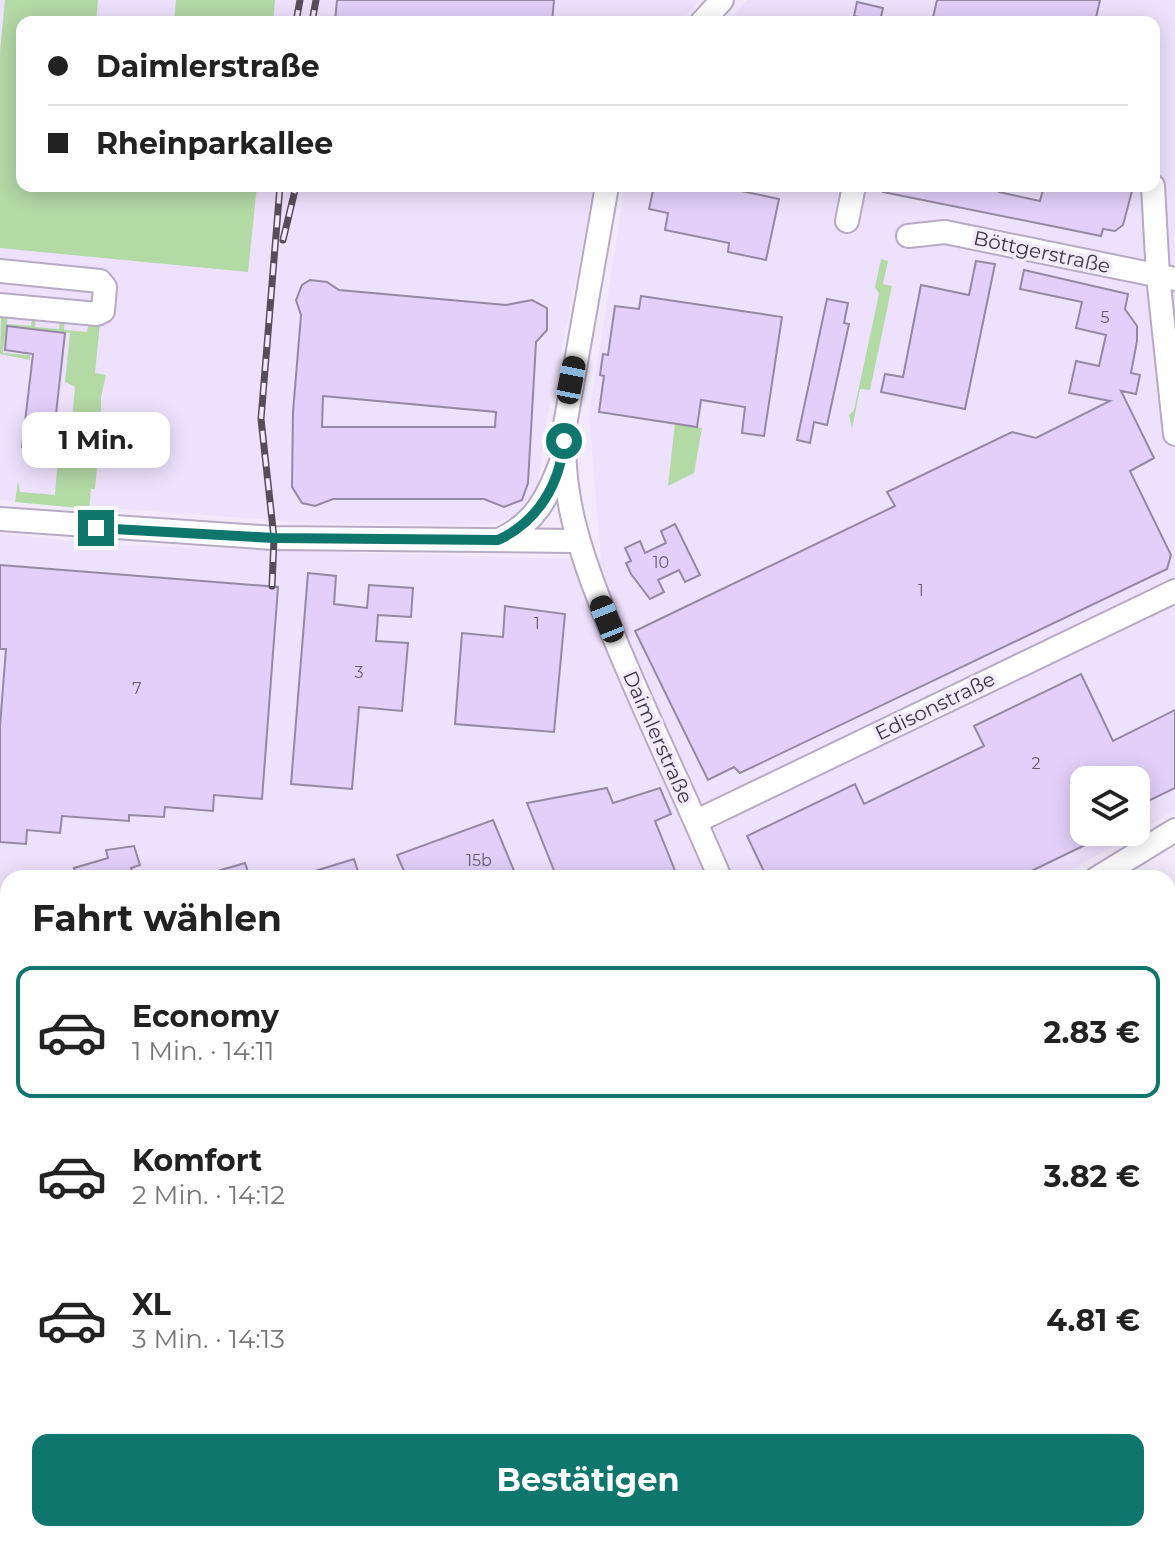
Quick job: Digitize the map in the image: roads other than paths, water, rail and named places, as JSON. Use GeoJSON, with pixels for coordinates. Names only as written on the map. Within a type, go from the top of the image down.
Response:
{"type":"FeatureCollection","features":[{"type":"Feature","properties":{"kind":"street"},"geometry":{"type":"LineString","coordinates":[[707,16],[722,0]]}},
{"type":"Feature","properties":{"kind":"street","name":"Daimlerstraße"},"geometry":{"type":"LineString","coordinates":[[606,192],[571,380],[563,457],[577,541],[629,673],[717,870]]}},
{"type":"Feature","properties":{"kind":"street"},"geometry":{"type":"LineString","coordinates":[[847,221],[853,192]]}},
{"type":"Feature","properties":{"kind":"street"},"geometry":{"type":"LineString","coordinates":[[1154,192],[1166,278],[1175,434]]}},
{"type":"Feature","properties":{"kind":"street","name":"Böttgerstraße"},"geometry":{"type":"LineString","coordinates":[[908,236],[945,232],[1166,278]]}},
{"type":"Feature","properties":{"kind":"street"},"geometry":{"type":"LineString","coordinates":[[0,271],[100,281],[105,287],[103,311],[97,314],[0,305]]}},
{"type":"Feature","properties":{"kind":"street","name":"Daimlerstraße"},"geometry":{"type":"LineString","coordinates":[[498,540],[520,530],[534,516],[563,457]]}},
{"type":"Feature","properties":{"kind":"street"},"geometry":{"type":"LineString","coordinates":[[0,519],[274,538],[577,541]]}},
{"type":"Feature","properties":{"kind":"street","name":"Edisonstraße"},"geometry":{"type":"LineString","coordinates":[[697,821],[1175,591]]}},
{"type":"Feature","properties":{"kind":"street"},"geometry":{"type":"LineString","coordinates":[[1119,870],[1175,830]]}},
{"type":"Feature","properties":{"kind":"railway"},"geometry":{"type":"LineString","coordinates":[[297,16],[300,0]]}},
{"type":"Feature","properties":{"kind":"railway"},"geometry":{"type":"LineString","coordinates":[[313,16],[316,0]]}},
{"type":"Feature","properties":{"kind":"railway"},"geometry":{"type":"LineString","coordinates":[[272,586],[274,538],[261,419],[280,192]]}},
{"type":"Feature","properties":{"kind":"railway"},"geometry":{"type":"LineString","coordinates":[[283,240],[295,192]]}}]}
